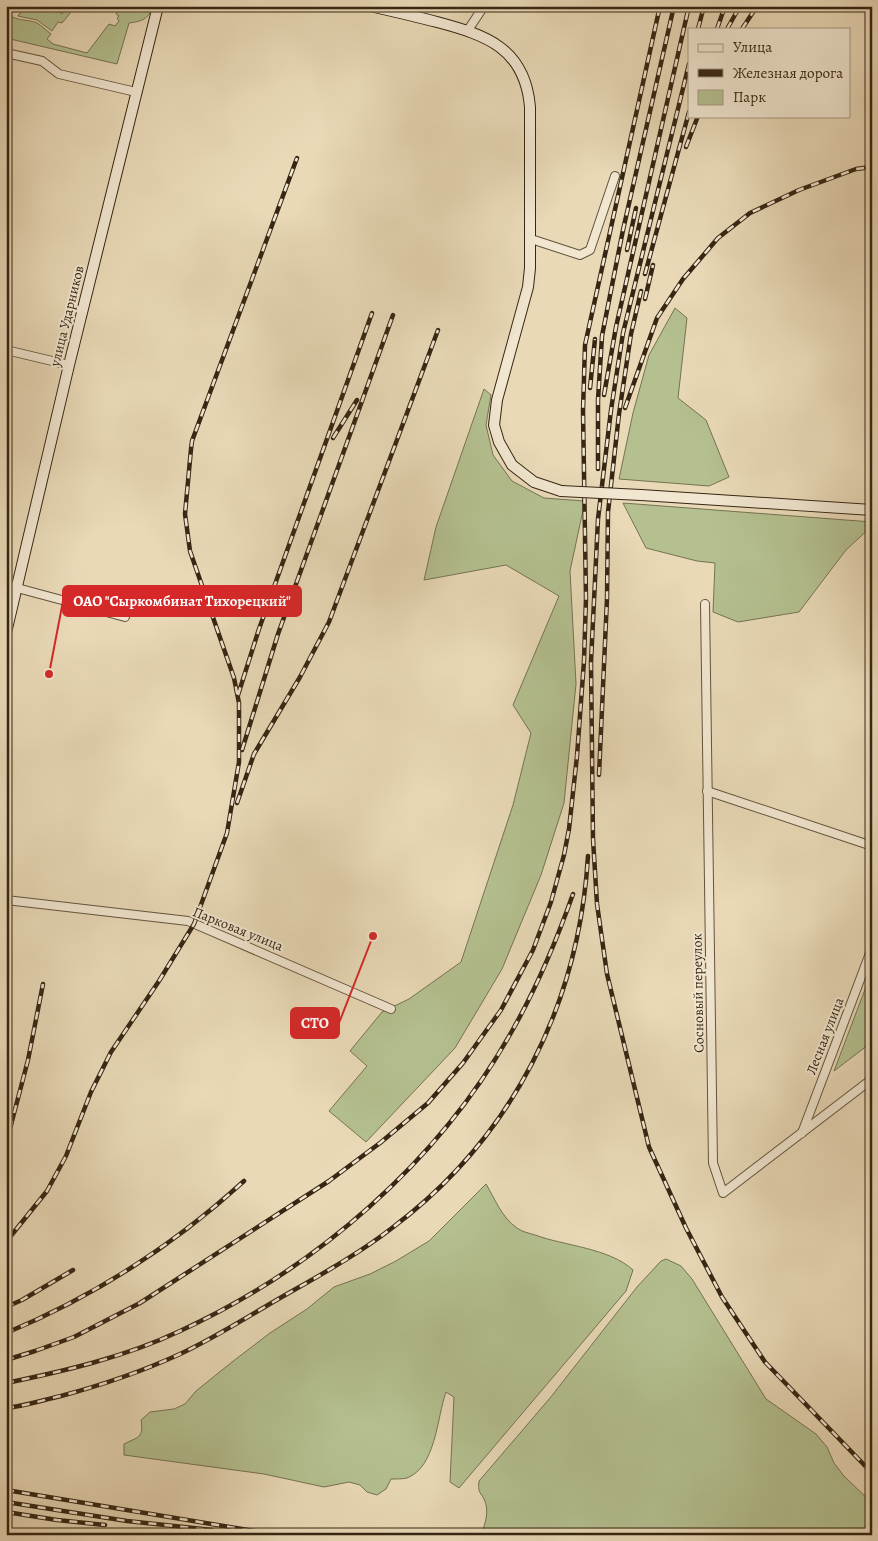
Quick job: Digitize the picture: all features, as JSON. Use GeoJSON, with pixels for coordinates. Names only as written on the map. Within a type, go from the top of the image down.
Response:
{"type":"FeatureCollection","features":[{"type":"Feature","properties":{"kind":"main road","name":"улица Ударников"},"geometry":{"type":"LineString","coordinates":[[6,633],[69,365],[158,6]]}},
{"type":"Feature","properties":{"kind":"main road"},"geometry":{"type":"LineString","coordinates":[[370,6],[468,30],[488,39],[504,50],[520,70],[526,85],[530,107],[531,239],[528,287],[497,400],[494,425],[499,442],[512,465],[534,482],[561,491],[872,510]]}},
{"type":"Feature","properties":{"kind":"street"},"geometry":{"type":"LineString","coordinates":[[468,30],[484,6]]}},
{"type":"Feature","properties":{"kind":"street"},"geometry":{"type":"LineString","coordinates":[[6,53],[42,61],[59,74],[136,92]]}},
{"type":"Feature","properties":{"kind":"street"},"geometry":{"type":"LineString","coordinates":[[531,239],[580,255],[590,250],[615,176]]}},
{"type":"Feature","properties":{"kind":"street"},"geometry":{"type":"LineString","coordinates":[[6,350],[69,365]]}},
{"type":"Feature","properties":{"kind":"street"},"geometry":{"type":"LineString","coordinates":[[6,585],[125,617]]}},
{"type":"Feature","properties":{"kind":"street","name":"Сосновый переулок"},"geometry":{"type":"LineString","coordinates":[[705,604],[713,1163],[723,1193],[802,1133]]}},
{"type":"Feature","properties":{"kind":"street"},"geometry":{"type":"LineString","coordinates":[[707,791],[872,846]]}},
{"type":"Feature","properties":{"kind":"street","name":"Парковая улица"},"geometry":{"type":"LineString","coordinates":[[6,900],[188,921],[391,1009]]}},
{"type":"Feature","properties":{"kind":"street","name":"Лесная улица"},"geometry":{"type":"LineString","coordinates":[[802,1133],[872,948]]}},
{"type":"Feature","properties":{"kind":"street"},"geometry":{"type":"LineString","coordinates":[[802,1133],[872,1080]]}},
{"type":"Feature","properties":{"kind":"green space"},"geometry":{"type":"Polygon","coordinates":[[[6,6],[7,11],[14,18],[37,23],[51,34],[47,39],[53,44],[87,53],[109,24],[115,26],[119,21],[117,18],[119,16],[116,14],[122,6],[153,6],[144,19],[129,23],[117,64],[6,38],[6,6]]]}},
{"type":"Feature","properties":{"kind":"green space"},"geometry":{"type":"Polygon","coordinates":[[[26,6],[57,6],[55,9],[62,14],[68,6],[76,6],[62,23],[58,22],[52,31],[37,20],[18,16],[25,10],[26,6]]]}},
{"type":"Feature","properties":{"kind":"green space"},"geometry":{"type":"Polygon","coordinates":[[[675,308],[687,318],[678,398],[706,420],[729,477],[709,486],[619,479],[633,413],[649,355],[675,308]]]}},
{"type":"Feature","properties":{"kind":"green space"},"geometry":{"type":"Polygon","coordinates":[[[484,389],[491,395],[486,425],[493,455],[512,481],[544,498],[585,501],[570,571],[576,684],[564,803],[541,875],[502,969],[455,1048],[366,1142],[329,1111],[367,1066],[350,1051],[382,1012],[409,999],[461,962],[513,805],[531,733],[513,705],[559,596],[506,565],[424,580],[436,527],[484,389]]]}},
{"type":"Feature","properties":{"kind":"green space"},"geometry":{"type":"Polygon","coordinates":[[[623,503],[872,522],[872,526],[846,550],[799,612],[738,622],[713,612],[715,563],[697,561],[646,548],[623,503]]]}},
{"type":"Feature","properties":{"kind":"green space"},"geometry":{"type":"Polygon","coordinates":[[[872,971],[872,1042],[834,1071],[872,971]]]}},
{"type":"Feature","properties":{"kind":"green space"},"geometry":{"type":"Polygon","coordinates":[[[486,1184],[503,1214],[519,1229],[547,1239],[599,1252],[612,1257],[633,1270],[626,1291],[459,1488],[450,1482],[454,1397],[446,1392],[430,1453],[424,1463],[417,1472],[407,1478],[391,1479],[386,1489],[377,1495],[367,1492],[360,1485],[349,1482],[324,1487],[264,1474],[124,1455],[124,1444],[141,1434],[141,1420],[150,1412],[174,1409],[185,1404],[196,1391],[232,1362],[270,1333],[307,1309],[334,1287],[370,1274],[429,1241],[486,1184]]]}},
{"type":"Feature","properties":{"kind":"green space"},"geometry":{"type":"Polygon","coordinates":[[[666,1259],[681,1266],[692,1279],[766,1399],[816,1434],[827,1447],[834,1463],[844,1476],[872,1503],[872,1535],[481,1535],[487,1508],[479,1491],[479,1481],[550,1398],[637,1287],[661,1261],[666,1259]]]}},
{"type":"Feature","properties":{"kind":"railway"},"geometry":{"type":"LineString","coordinates":[[6,1360],[74,1337],[140,1303],[329,1181],[380,1143],[428,1103],[463,1063],[501,1010],[533,950],[551,902],[564,855],[569,829],[577,756],[584,661],[586,598],[583,411],[585,345],[660,6]]}},
{"type":"Feature","properties":{"kind":"railway"},"geometry":{"type":"LineString","coordinates":[[598,469],[598,400],[602,336],[623,230],[674,6]]}},
{"type":"Feature","properties":{"kind":"railway"},"geometry":{"type":"LineString","coordinates":[[604,395],[616,327],[689,6]]}},
{"type":"Feature","properties":{"kind":"railway"},"geometry":{"type":"LineString","coordinates":[[698,28],[704,6]]}},
{"type":"Feature","properties":{"kind":"railway"},"geometry":{"type":"LineString","coordinates":[[717,28],[725,6]]}},
{"type":"Feature","properties":{"kind":"railway"},"geometry":{"type":"LineString","coordinates":[[728,28],[740,6]]}},
{"type":"Feature","properties":{"kind":"railway"},"geometry":{"type":"LineString","coordinates":[[743,28],[757,6]]}},
{"type":"Feature","properties":{"kind":"railway"},"geometry":{"type":"LineString","coordinates":[[688,68],[623,333],[611,410],[598,519],[591,662],[593,839],[597,904],[607,974],[649,1147],[686,1228],[722,1297],[765,1362],[872,1473]]}},
{"type":"Feature","properties":{"kind":"railway"},"geometry":{"type":"LineString","coordinates":[[645,274],[688,116]]}},
{"type":"Feature","properties":{"kind":"railway"},"geometry":{"type":"LineString","coordinates":[[686,147],[697,118]]}},
{"type":"Feature","properties":{"kind":"railway"},"geometry":{"type":"LineString","coordinates":[[6,1242],[47,1191],[66,1156],[91,1092],[111,1052],[159,981],[194,924],[227,833],[239,762],[239,703],[234,678],[190,551],[185,514],[191,449],[192,441],[297,158]]}},
{"type":"Feature","properties":{"kind":"railway"},"geometry":{"type":"LineString","coordinates":[[625,408],[657,318],[683,279],[718,238],[750,213],[799,190],[856,169],[872,167]]}},
{"type":"Feature","properties":{"kind":"railway"},"geometry":{"type":"LineString","coordinates":[[627,250],[636,208]]}},
{"type":"Feature","properties":{"kind":"railway"},"geometry":{"type":"LineString","coordinates":[[645,299],[653,265]]}},
{"type":"Feature","properties":{"kind":"railway"},"geometry":{"type":"LineString","coordinates":[[599,775],[607,599],[608,512],[619,414],[631,334],[641,291]]}},
{"type":"Feature","properties":{"kind":"railway"},"geometry":{"type":"LineString","coordinates":[[238,695],[259,629],[372,313]]}},
{"type":"Feature","properties":{"kind":"railway"},"geometry":{"type":"LineString","coordinates":[[242,750],[278,634],[393,315]]}},
{"type":"Feature","properties":{"kind":"railway"},"geometry":{"type":"LineString","coordinates":[[237,803],[254,754],[300,677],[329,622],[438,330]]}},
{"type":"Feature","properties":{"kind":"railway"},"geometry":{"type":"LineString","coordinates":[[590,388],[595,339]]}},
{"type":"Feature","properties":{"kind":"railway"},"geometry":{"type":"LineString","coordinates":[[333,438],[357,400]]}},
{"type":"Feature","properties":{"kind":"railway"},"geometry":{"type":"LineString","coordinates":[[6,1408],[61,1396],[106,1383],[151,1367],[190,1349],[361,1250],[392,1228],[435,1192],[472,1153],[504,1110],[532,1064],[554,1015],[570,964],[582,911],[588,856]]}},
{"type":"Feature","properties":{"kind":"railway"},"geometry":{"type":"LineString","coordinates":[[6,1383],[116,1356],[180,1331],[230,1306],[279,1276],[325,1243],[369,1207],[410,1167],[448,1124],[482,1079],[530,998],[553,947],[573,894]]}},
{"type":"Feature","properties":{"kind":"railway"},"geometry":{"type":"LineString","coordinates":[[6,1144],[28,1060],[43,984]]}},
{"type":"Feature","properties":{"kind":"railway"},"geometry":{"type":"LineString","coordinates":[[6,1333],[70,1303],[132,1267],[190,1226],[244,1181]]}},
{"type":"Feature","properties":{"kind":"railway"},"geometry":{"type":"LineString","coordinates":[[6,1307],[22,1300],[73,1270]]}},
{"type":"Feature","properties":{"kind":"railway"},"geometry":{"type":"LineString","coordinates":[[6,1490],[278,1535]]}},
{"type":"Feature","properties":{"kind":"railway"},"geometry":{"type":"LineString","coordinates":[[6,1502],[127,1521],[212,1530]]}},
{"type":"Feature","properties":{"kind":"railway"},"geometry":{"type":"LineString","coordinates":[[6,1512],[105,1525]]}},
{"type":"Feature","properties":{"kind":"railway"},"geometry":{"type":"LineString","coordinates":[[6,1534],[75,1532]]}},
{"type":"Feature","properties":{"kind":"place","name":"ОАО \"Сыркомбинат Тихорецкий\""},"geometry":{"type":"Point","coordinates":[49,674]}},
{"type":"Feature","properties":{"kind":"place","name":"СТО"},"geometry":{"type":"Point","coordinates":[373,936]}}]}
